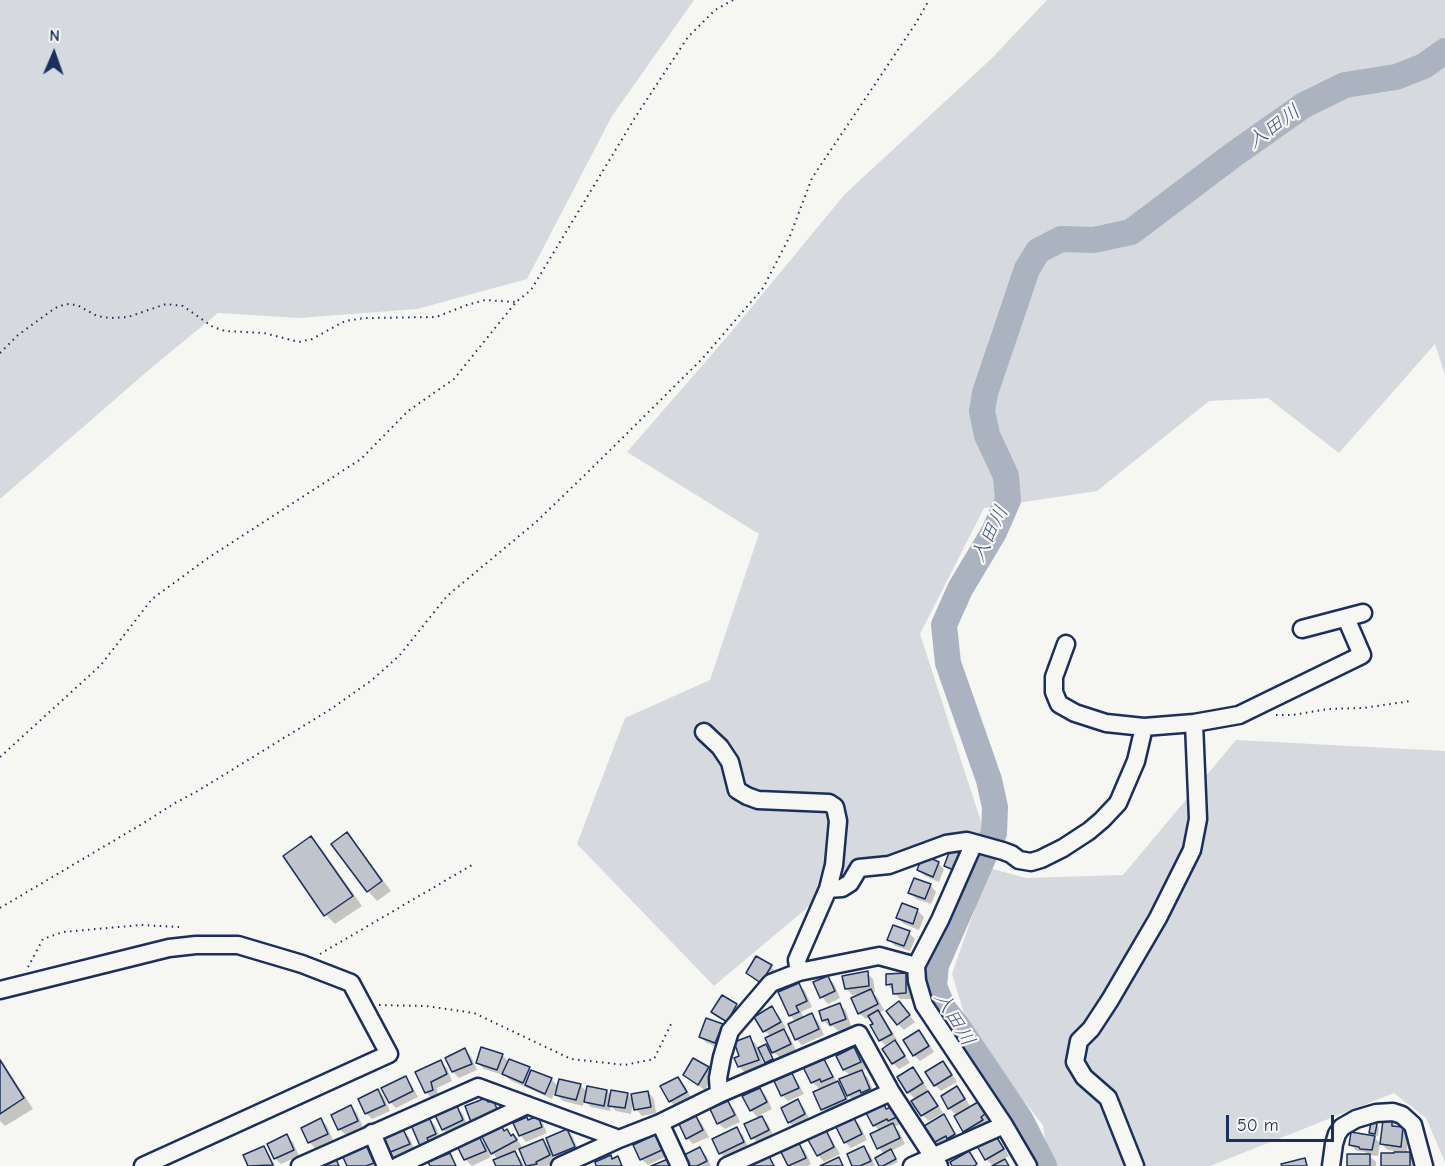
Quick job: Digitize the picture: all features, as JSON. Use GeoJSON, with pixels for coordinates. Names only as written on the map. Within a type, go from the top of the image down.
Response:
{"type":"FeatureCollection","features":[{"type":"Feature","properties":{"kind":"street"},"geometry":{"type":"LineString","coordinates":[[1302,629],[1362,613]]}},
{"type":"Feature","properties":{"kind":"street"},"geometry":{"type":"LineString","coordinates":[[1066,644],[1054,677],[1054,692],[1059,704],[1075,713],[1106,723],[1144,727],[1194,723],[1239,715],[1362,655],[1346,618]]}},
{"type":"Feature","properties":{"kind":"street"},"geometry":{"type":"LineString","coordinates":[[1135,1166],[1108,1098],[1084,1077],[1075,1062],[1078,1041],[1091,1029],[1110,1000],[1158,918],[1192,850],[1198,819],[1194,723]]}},
{"type":"Feature","properties":{"kind":"street"},"geometry":{"type":"LineString","coordinates":[[828,889],[842,888],[850,883],[859,868],[889,865],[946,844],[967,841],[1011,854],[1019,860],[1031,862],[1063,848],[1089,831],[1118,803],[1136,761],[1144,727]]}},
{"type":"Feature","properties":{"kind":"street"},"geometry":{"type":"LineString","coordinates":[[704,732],[720,747],[730,762],[737,790],[747,796],[758,800],[829,803],[835,807],[838,821],[834,865],[828,889],[797,960],[799,972]]}},
{"type":"Feature","properties":{"kind":"street"},"geometry":{"type":"LineString","coordinates":[[975,844],[916,966],[917,981],[924,1005],[1004,1125],[1028,1166]]}},
{"type":"Feature","properties":{"kind":"street"},"geometry":{"type":"LineString","coordinates":[[0,990],[169,948],[196,945],[238,945],[302,964],[351,983],[388,1054],[143,1166]]}},
{"type":"Feature","properties":{"kind":"street"},"geometry":{"type":"LineString","coordinates":[[719,1094],[718,1078],[730,1031],[771,983],[799,972],[879,956],[916,966]]}},
{"type":"Feature","properties":{"kind":"street"},"geometry":{"type":"LineString","coordinates":[[560,1166],[859,1034],[891,1092],[936,1161]]}},
{"type":"Feature","properties":{"kind":"street"},"geometry":{"type":"LineString","coordinates":[[300,1166],[478,1087],[619,1139]]}},
{"type":"Feature","properties":{"kind":"street"},"geometry":{"type":"LineString","coordinates":[[727,1166],[891,1092]]}},
{"type":"Feature","properties":{"kind":"street"},"geometry":{"type":"LineString","coordinates":[[398,1166],[527,1105]]}},
{"type":"Feature","properties":{"kind":"street"},"geometry":{"type":"LineString","coordinates":[[1331,1166],[1334,1144],[1342,1127],[1356,1119],[1376,1113],[1393,1112],[1402,1115],[1413,1125],[1424,1166]]}},
{"type":"Feature","properties":{"kind":"street"},"geometry":{"type":"LineString","coordinates":[[660,1123],[680,1166]]}},
{"type":"Feature","properties":{"kind":"street"},"geometry":{"type":"LineString","coordinates":[[912,1166],[936,1161],[1004,1125]]}},
{"type":"Feature","properties":{"kind":"street"},"geometry":{"type":"LineString","coordinates":[[372,1133],[386,1166]]}},
{"type":"Feature","properties":{"kind":"path"},"geometry":{"type":"LineString","coordinates":[[0,757],[101,665],[152,599],[208,558],[361,459],[408,411],[454,379],[516,302],[531,290],[636,116],[688,37],[715,10],[733,0]]}},
{"type":"Feature","properties":{"kind":"path"},"geometry":{"type":"LineString","coordinates":[[0,908],[196,792],[331,709],[372,680],[399,656],[447,596],[536,522],[591,469],[702,359],[763,288],[790,236],[812,178],[929,0]]}},
{"type":"Feature","properties":{"kind":"path"},"geometry":{"type":"LineString","coordinates":[[0,353],[18,335],[55,308],[66,304],[77,306],[97,316],[110,318],[128,317],[166,304],[183,306],[213,327],[225,331],[264,333],[299,342],[312,339],[345,321],[365,318],[436,317],[485,300],[516,302]]}},
{"type":"Feature","properties":{"kind":"path"},"geometry":{"type":"LineString","coordinates":[[1270,715],[1363,708],[1411,701]]}},
{"type":"Feature","properties":{"kind":"path"},"geometry":{"type":"LineString","coordinates":[[302,964],[472,865]]}},
{"type":"Feature","properties":{"kind":"path"},"geometry":{"type":"LineString","coordinates":[[18,985],[43,939],[63,933],[141,925],[179,927]]}},
{"type":"Feature","properties":{"kind":"path"},"geometry":{"type":"LineString","coordinates":[[362,1005],[426,1006],[474,1012],[572,1059],[625,1065],[654,1059],[672,1022]]}},
{"type":"Feature","properties":{"kind":"shaded area"},"geometry":{"type":"Polygon","coordinates":[[[0,0],[694,0],[612,116],[527,279],[417,309],[299,318],[218,313],[0,499],[0,0]]]}},
{"type":"Feature","properties":{"kind":"shaded area"},"geometry":{"type":"Polygon","coordinates":[[[1047,0],[1445,0],[1445,375],[1435,344],[1339,453],[1268,398],[1209,401],[1097,491],[984,508],[920,634],[985,834],[964,834],[857,866],[714,986],[577,844],[625,718],[710,680],[759,534],[627,452],[727,337],[845,194],[991,59],[1047,0]]]}},
{"type":"Feature","properties":{"kind":"shaded area"},"geometry":{"type":"Polygon","coordinates":[[[1236,740],[1445,751],[1445,1162],[1426,1118],[1394,1093],[1210,1166],[1049,1166],[1043,1125],[970,1033],[952,974],[989,868],[1026,878],[1123,875],[1236,740]]]}},
{"type":"Feature","properties":{"kind":"building"},"geometry":{"type":"Polygon","coordinates":[[[347,832],[382,881],[367,892],[331,844],[347,832]]]}},
{"type":"Feature","properties":{"kind":"building"},"geometry":{"type":"Polygon","coordinates":[[[311,836],[353,896],[324,916],[283,856],[311,836]]]}},
{"type":"Feature","properties":{"kind":"building"},"geometry":{"type":"Polygon","coordinates":[[[950,850],[962,854],[956,871],[944,866],[950,850]]]}},
{"type":"Feature","properties":{"kind":"building"},"geometry":{"type":"Polygon","coordinates":[[[923,855],[939,862],[933,877],[917,870],[923,855]]]}},
{"type":"Feature","properties":{"kind":"building"},"geometry":{"type":"Polygon","coordinates":[[[914,878],[931,884],[925,899],[908,893],[914,878]]]}},
{"type":"Feature","properties":{"kind":"building"},"geometry":{"type":"Polygon","coordinates":[[[902,903],[918,909],[913,924],[896,918],[902,903]]]}},
{"type":"Feature","properties":{"kind":"building"},"geometry":{"type":"Polygon","coordinates":[[[893,925],[910,931],[904,946],[887,940],[893,925]]]}},
{"type":"Feature","properties":{"kind":"building"},"geometry":{"type":"Polygon","coordinates":[[[756,956],[772,965],[761,983],[746,973],[756,956]]]}},
{"type":"Feature","properties":{"kind":"building"},"geometry":{"type":"Polygon","coordinates":[[[868,971],[869,986],[845,989],[842,976],[868,971]]]}},
{"type":"Feature","properties":{"kind":"building"},"geometry":{"type":"Polygon","coordinates":[[[906,973],[906,993],[893,994],[892,984],[886,985],[886,974],[906,973]]]}},
{"type":"Feature","properties":{"kind":"building"},"geometry":{"type":"Polygon","coordinates":[[[828,976],[835,991],[820,998],[813,982],[828,976]]]}},
{"type":"Feature","properties":{"kind":"building"},"geometry":{"type":"Polygon","coordinates":[[[799,983],[807,1001],[796,1006],[799,1012],[789,1016],[778,992],[799,983]]]}},
{"type":"Feature","properties":{"kind":"building"},"geometry":{"type":"Polygon","coordinates":[[[871,989],[878,1004],[858,1014],[851,998],[871,989]]]}},
{"type":"Feature","properties":{"kind":"building"},"geometry":{"type":"Polygon","coordinates":[[[722,995],[737,1004],[727,1022],[711,1012],[722,995]]]}},
{"type":"Feature","properties":{"kind":"building"},"geometry":{"type":"Polygon","coordinates":[[[899,1001],[910,1015],[897,1025],[886,1011],[899,1001]]]}},
{"type":"Feature","properties":{"kind":"building"},"geometry":{"type":"Polygon","coordinates":[[[840,1003],[846,1019],[830,1025],[828,1019],[822,1021],[819,1011],[840,1003]]]}},
{"type":"Feature","properties":{"kind":"building"},"geometry":{"type":"Polygon","coordinates":[[[772,1006],[781,1022],[763,1032],[754,1017],[772,1006]]]}},
{"type":"Feature","properties":{"kind":"building"},"geometry":{"type":"Polygon","coordinates":[[[878,1010],[892,1034],[879,1041],[868,1016],[878,1010]]]}},
{"type":"Feature","properties":{"kind":"building"},"geometry":{"type":"Polygon","coordinates":[[[812,1013],[819,1029],[795,1040],[788,1024],[812,1013]]]}},
{"type":"Feature","properties":{"kind":"building"},"geometry":{"type":"Polygon","coordinates":[[[706,1018],[723,1024],[715,1043],[699,1037],[706,1018]]]}},
{"type":"Feature","properties":{"kind":"building"},"geometry":{"type":"Polygon","coordinates":[[[784,1029],[791,1044],[772,1053],[765,1038],[784,1029]]]}},
{"type":"Feature","properties":{"kind":"building"},"geometry":{"type":"Polygon","coordinates":[[[919,1030],[929,1046],[913,1056],[903,1040],[919,1030]]]}},
{"type":"Feature","properties":{"kind":"building"},"geometry":{"type":"Polygon","coordinates":[[[750,1036],[759,1060],[738,1067],[734,1058],[739,1056],[734,1042],[750,1036]]]}},
{"type":"Feature","properties":{"kind":"building"},"geometry":{"type":"Polygon","coordinates":[[[895,1040],[905,1056],[892,1064],[882,1049],[895,1040]]]}},
{"type":"Feature","properties":{"kind":"building"},"geometry":{"type":"Polygon","coordinates":[[[766,1044],[773,1059],[765,1063],[758,1048],[766,1044]]]}},
{"type":"Feature","properties":{"kind":"building"},"geometry":{"type":"Polygon","coordinates":[[[481,1047],[503,1054],[497,1070],[476,1063],[481,1047]]]}},
{"type":"Feature","properties":{"kind":"building"},"geometry":{"type":"Polygon","coordinates":[[[854,1047],[861,1062],[843,1070],[836,1056],[854,1047]]]}},
{"type":"Feature","properties":{"kind":"building"},"geometry":{"type":"Polygon","coordinates":[[[465,1048],[472,1064],[452,1072],[445,1058],[465,1048]]]}},
{"type":"Feature","properties":{"kind":"building"},"geometry":{"type":"Polygon","coordinates":[[[823,1057],[833,1077],[811,1083],[803,1067],[823,1057]]]}},
{"type":"Feature","properties":{"kind":"building"},"geometry":{"type":"Polygon","coordinates":[[[693,1058],[709,1067],[698,1085],[683,1075],[693,1058]]]}},
{"type":"Feature","properties":{"kind":"building"},"geometry":{"type":"Polygon","coordinates":[[[509,1059],[530,1067],[523,1083],[502,1074],[509,1059]]]}},
{"type":"Feature","properties":{"kind":"building"},"geometry":{"type":"Polygon","coordinates":[[[0,1060],[24,1098],[0,1114],[0,1060]]]}},
{"type":"Feature","properties":{"kind":"building"},"geometry":{"type":"Polygon","coordinates":[[[441,1060],[447,1074],[431,1082],[433,1090],[425,1093],[415,1072],[441,1060]]]}},
{"type":"Feature","properties":{"kind":"building"},"geometry":{"type":"Polygon","coordinates":[[[943,1061],[952,1075],[934,1086],[925,1072],[943,1061]]]}},
{"type":"Feature","properties":{"kind":"building"},"geometry":{"type":"Polygon","coordinates":[[[913,1067],[923,1083],[907,1093],[897,1077],[913,1067]]]}},
{"type":"Feature","properties":{"kind":"building"},"geometry":{"type":"Polygon","coordinates":[[[531,1070],[552,1078],[545,1094],[525,1085],[531,1070]]]}},
{"type":"Feature","properties":{"kind":"building"},"geometry":{"type":"Polygon","coordinates":[[[862,1070],[870,1089],[861,1093],[860,1090],[847,1096],[839,1079],[862,1070]]]}},
{"type":"Feature","properties":{"kind":"building"},"geometry":{"type":"Polygon","coordinates":[[[792,1073],[799,1088],[781,1096],[774,1081],[792,1073]]]}},
{"type":"Feature","properties":{"kind":"building"},"geometry":{"type":"Polygon","coordinates":[[[406,1076],[413,1091],[389,1103],[381,1088],[406,1076]]]}},
{"type":"Feature","properties":{"kind":"building"},"geometry":{"type":"Polygon","coordinates":[[[678,1077],[687,1092],[669,1102],[660,1086],[678,1077]]]}},
{"type":"Feature","properties":{"kind":"building"},"geometry":{"type":"Polygon","coordinates":[[[559,1079],[581,1084],[576,1100],[555,1095],[559,1079]]]}},
{"type":"Feature","properties":{"kind":"building"},"geometry":{"type":"Polygon","coordinates":[[[838,1081],[846,1099],[821,1110],[813,1092],[838,1081]]]}},
{"type":"Feature","properties":{"kind":"building"},"geometry":{"type":"Polygon","coordinates":[[[587,1086],[607,1090],[604,1106],[584,1102],[587,1086]]]}},
{"type":"Feature","properties":{"kind":"building"},"geometry":{"type":"Polygon","coordinates":[[[957,1086],[965,1099],[948,1109],[941,1096],[957,1086]]]}},
{"type":"Feature","properties":{"kind":"building"},"geometry":{"type":"Polygon","coordinates":[[[760,1088],[767,1102],[750,1111],[742,1096],[760,1088]]]}},
{"type":"Feature","properties":{"kind":"building"},"geometry":{"type":"Polygon","coordinates":[[[378,1089],[385,1105],[365,1114],[358,1099],[378,1089]]]}},
{"type":"Feature","properties":{"kind":"building"},"geometry":{"type":"Polygon","coordinates":[[[611,1090],[628,1093],[625,1108],[608,1106],[611,1090]]]}},
{"type":"Feature","properties":{"kind":"building"},"geometry":{"type":"Polygon","coordinates":[[[648,1091],[651,1107],[634,1110],[631,1094],[648,1091]]]}},
{"type":"Feature","properties":{"kind":"building"},"geometry":{"type":"Polygon","coordinates":[[[928,1091],[938,1106],[921,1116],[911,1101],[928,1091]]]}},
{"type":"Feature","properties":{"kind":"building"},"geometry":{"type":"Polygon","coordinates":[[[486,1098],[488,1102],[493,1100],[498,1111],[471,1122],[465,1106],[486,1098]]]}},
{"type":"Feature","properties":{"kind":"building"},"geometry":{"type":"Polygon","coordinates":[[[798,1099],[805,1114],[788,1123],[781,1108],[798,1099]]]}},
{"type":"Feature","properties":{"kind":"building"},"geometry":{"type":"Polygon","coordinates":[[[728,1101],[735,1115],[717,1124],[710,1109],[728,1101]]]}},
{"type":"Feature","properties":{"kind":"building"},"geometry":{"type":"Polygon","coordinates":[[[978,1102],[985,1114],[981,1117],[983,1120],[963,1132],[954,1116],[978,1102]]]}},
{"type":"Feature","properties":{"kind":"building"},"geometry":{"type":"Polygon","coordinates":[[[884,1104],[886,1109],[892,1107],[897,1117],[873,1126],[866,1113],[884,1104]]]}},
{"type":"Feature","properties":{"kind":"building"},"geometry":{"type":"Polygon","coordinates":[[[351,1105],[358,1121],[338,1130],[331,1115],[351,1105]]]}},
{"type":"Feature","properties":{"kind":"building"},"geometry":{"type":"Polygon","coordinates":[[[457,1106],[463,1120],[442,1130],[435,1115],[457,1106]]]}},
{"type":"Feature","properties":{"kind":"building"},"geometry":{"type":"Polygon","coordinates":[[[944,1114],[955,1134],[933,1143],[924,1126],[944,1114]]]}},
{"type":"Feature","properties":{"kind":"building"},"geometry":{"type":"Polygon","coordinates":[[[538,1116],[542,1127],[519,1136],[513,1123],[527,1117],[528,1120],[538,1116]]]}},
{"type":"Feature","properties":{"kind":"building"},"geometry":{"type":"Polygon","coordinates":[[[696,1116],[703,1130],[686,1139],[679,1124],[696,1116]]]}},
{"type":"Feature","properties":{"kind":"building"},"geometry":{"type":"Polygon","coordinates":[[[762,1116],[769,1130],[751,1139],[744,1124],[762,1116]]]}},
{"type":"Feature","properties":{"kind":"building"},"geometry":{"type":"Polygon","coordinates":[[[853,1116],[862,1134],[844,1143],[835,1125],[853,1116]]]}},
{"type":"Feature","properties":{"kind":"building"},"geometry":{"type":"Polygon","coordinates":[[[429,1117],[436,1134],[427,1138],[429,1142],[420,1146],[411,1125],[429,1117]]]}},
{"type":"Feature","properties":{"kind":"building"},"geometry":{"type":"Polygon","coordinates":[[[321,1118],[328,1134],[308,1143],[301,1128],[321,1118]]]}},
{"type":"Feature","properties":{"kind":"building"},"geometry":{"type":"Polygon","coordinates":[[[1383,1120],[1392,1121],[1392,1126],[1403,1127],[1401,1147],[1380,1144],[1383,1120]]]}},
{"type":"Feature","properties":{"kind":"building"},"geometry":{"type":"Polygon","coordinates":[[[1371,1122],[1377,1124],[1375,1134],[1369,1133],[1371,1122]]]}},
{"type":"Feature","properties":{"kind":"building"},"geometry":{"type":"Polygon","coordinates":[[[893,1123],[900,1138],[877,1149],[870,1134],[893,1123]]]}},
{"type":"Feature","properties":{"kind":"building"},"geometry":{"type":"Polygon","coordinates":[[[501,1125],[504,1131],[507,1129],[517,1140],[491,1154],[481,1135],[501,1125]]]}},
{"type":"Feature","properties":{"kind":"building"},"geometry":{"type":"Polygon","coordinates":[[[737,1127],[744,1142],[719,1154],[712,1139],[737,1127]]]}},
{"type":"Feature","properties":{"kind":"building"},"geometry":{"type":"Polygon","coordinates":[[[403,1129],[410,1144],[388,1153],[382,1139],[403,1129]]]}},
{"type":"Feature","properties":{"kind":"building"},"geometry":{"type":"Polygon","coordinates":[[[567,1129],[575,1147],[553,1156],[546,1138],[567,1129]]]}},
{"type":"Feature","properties":{"kind":"building"},"geometry":{"type":"Polygon","coordinates":[[[826,1130],[834,1147],[817,1156],[807,1138],[826,1130]]]}},
{"type":"Feature","properties":{"kind":"building"},"geometry":{"type":"Polygon","coordinates":[[[1351,1132],[1375,1136],[1372,1150],[1349,1145],[1351,1132]]]}},
{"type":"Feature","properties":{"kind":"building"},"geometry":{"type":"Polygon","coordinates":[[[659,1133],[663,1141],[659,1144],[662,1150],[640,1160],[633,1145],[659,1133]]]}},
{"type":"Feature","properties":{"kind":"building"},"geometry":{"type":"Polygon","coordinates":[[[287,1134],[294,1150],[274,1159],[267,1144],[287,1134]]]}},
{"type":"Feature","properties":{"kind":"building"},"geometry":{"type":"Polygon","coordinates":[[[479,1136],[486,1151],[464,1160],[457,1146],[479,1136]]]}},
{"type":"Feature","properties":{"kind":"building"},"geometry":{"type":"Polygon","coordinates":[[[996,1136],[1004,1149],[985,1160],[977,1146],[996,1136]]]}},
{"type":"Feature","properties":{"kind":"building"},"geometry":{"type":"Polygon","coordinates":[[[543,1139],[550,1155],[536,1162],[537,1164],[526,1166],[519,1149],[543,1139]]]}},
{"type":"Feature","properties":{"kind":"building"},"geometry":{"type":"Polygon","coordinates":[[[799,1143],[806,1158],[788,1166],[781,1152],[799,1143]]]}},
{"type":"Feature","properties":{"kind":"building"},"geometry":{"type":"Polygon","coordinates":[[[366,1145],[374,1163],[366,1166],[347,1166],[342,1155],[366,1145]]]}},
{"type":"Feature","properties":{"kind":"building"},"geometry":{"type":"Polygon","coordinates":[[[264,1146],[273,1165],[248,1166],[243,1155],[264,1146]]]}},
{"type":"Feature","properties":{"kind":"building"},"geometry":{"type":"Polygon","coordinates":[[[864,1146],[871,1161],[860,1166],[852,1166],[847,1154],[864,1146]]]}},
{"type":"Feature","properties":{"kind":"building"},"geometry":{"type":"Polygon","coordinates":[[[700,1147],[707,1161],[697,1166],[690,1166],[684,1155],[700,1147]]]}},
{"type":"Feature","properties":{"kind":"building"},"geometry":{"type":"Polygon","coordinates":[[[891,1149],[896,1159],[879,1166],[875,1158],[891,1149]]]}},
{"type":"Feature","properties":{"kind":"building"},"geometry":{"type":"Polygon","coordinates":[[[515,1151],[522,1166],[496,1166],[493,1160],[515,1151]]]}},
{"type":"Feature","properties":{"kind":"building"},"geometry":{"type":"Polygon","coordinates":[[[969,1151],[977,1164],[952,1166],[950,1162],[969,1151]]]}},
{"type":"Feature","properties":{"kind":"building"},"geometry":{"type":"Polygon","coordinates":[[[1410,1152],[1410,1166],[1381,1166],[1381,1153],[1410,1152]]]}},
{"type":"Feature","properties":{"kind":"building"},"geometry":{"type":"Polygon","coordinates":[[[450,1153],[456,1166],[430,1166],[428,1162],[450,1153]]]}},
{"type":"Feature","properties":{"kind":"building"},"geometry":{"type":"Polygon","coordinates":[[[1347,1154],[1370,1154],[1370,1166],[1347,1166],[1347,1154]]]}},
{"type":"Feature","properties":{"kind":"building"},"geometry":{"type":"Polygon","coordinates":[[[611,1155],[612,1159],[618,1156],[622,1166],[596,1166],[595,1162],[611,1155]]]}},
{"type":"Feature","properties":{"kind":"building"},"geometry":{"type":"Polygon","coordinates":[[[769,1156],[774,1166],[752,1166],[751,1164],[769,1156]]]}},
{"type":"Feature","properties":{"kind":"building"},"geometry":{"type":"Polygon","coordinates":[[[839,1157],[843,1166],[820,1166],[839,1157]]]}},
{"type":"Feature","properties":{"kind":"building"},"geometry":{"type":"Polygon","coordinates":[[[1305,1158],[1307,1166],[1282,1166],[1281,1164],[1305,1158]]]}},
{"type":"Feature","properties":{"kind":"building"},"geometry":{"type":"Polygon","coordinates":[[[336,1159],[339,1166],[320,1166],[336,1159]]]}},
{"type":"Feature","properties":{"kind":"building"},"geometry":{"type":"Polygon","coordinates":[[[668,1159],[671,1166],[651,1166],[668,1159]]]}},
{"type":"Feature","properties":{"kind":"building"},"geometry":{"type":"Polygon","coordinates":[[[1005,1159],[1009,1166],[992,1166],[1005,1159]]]}},
{"type":"Feature","properties":{"kind":"waterway","name":"入田川"},"geometry":{"type":"LineString","coordinates":[[1044,1166],[1020,1119],[943,1008],[934,986],[936,965],[994,833],[995,807],[989,780],[948,663],[944,625],[960,589],[994,532],[1008,500],[1006,476],[987,435],[982,411],[985,393],[1027,269],[1038,251],[1061,239],[1094,240],[1131,232],[1304,105],[1345,85],[1396,77],[1424,66],[1445,51]]}}]}
